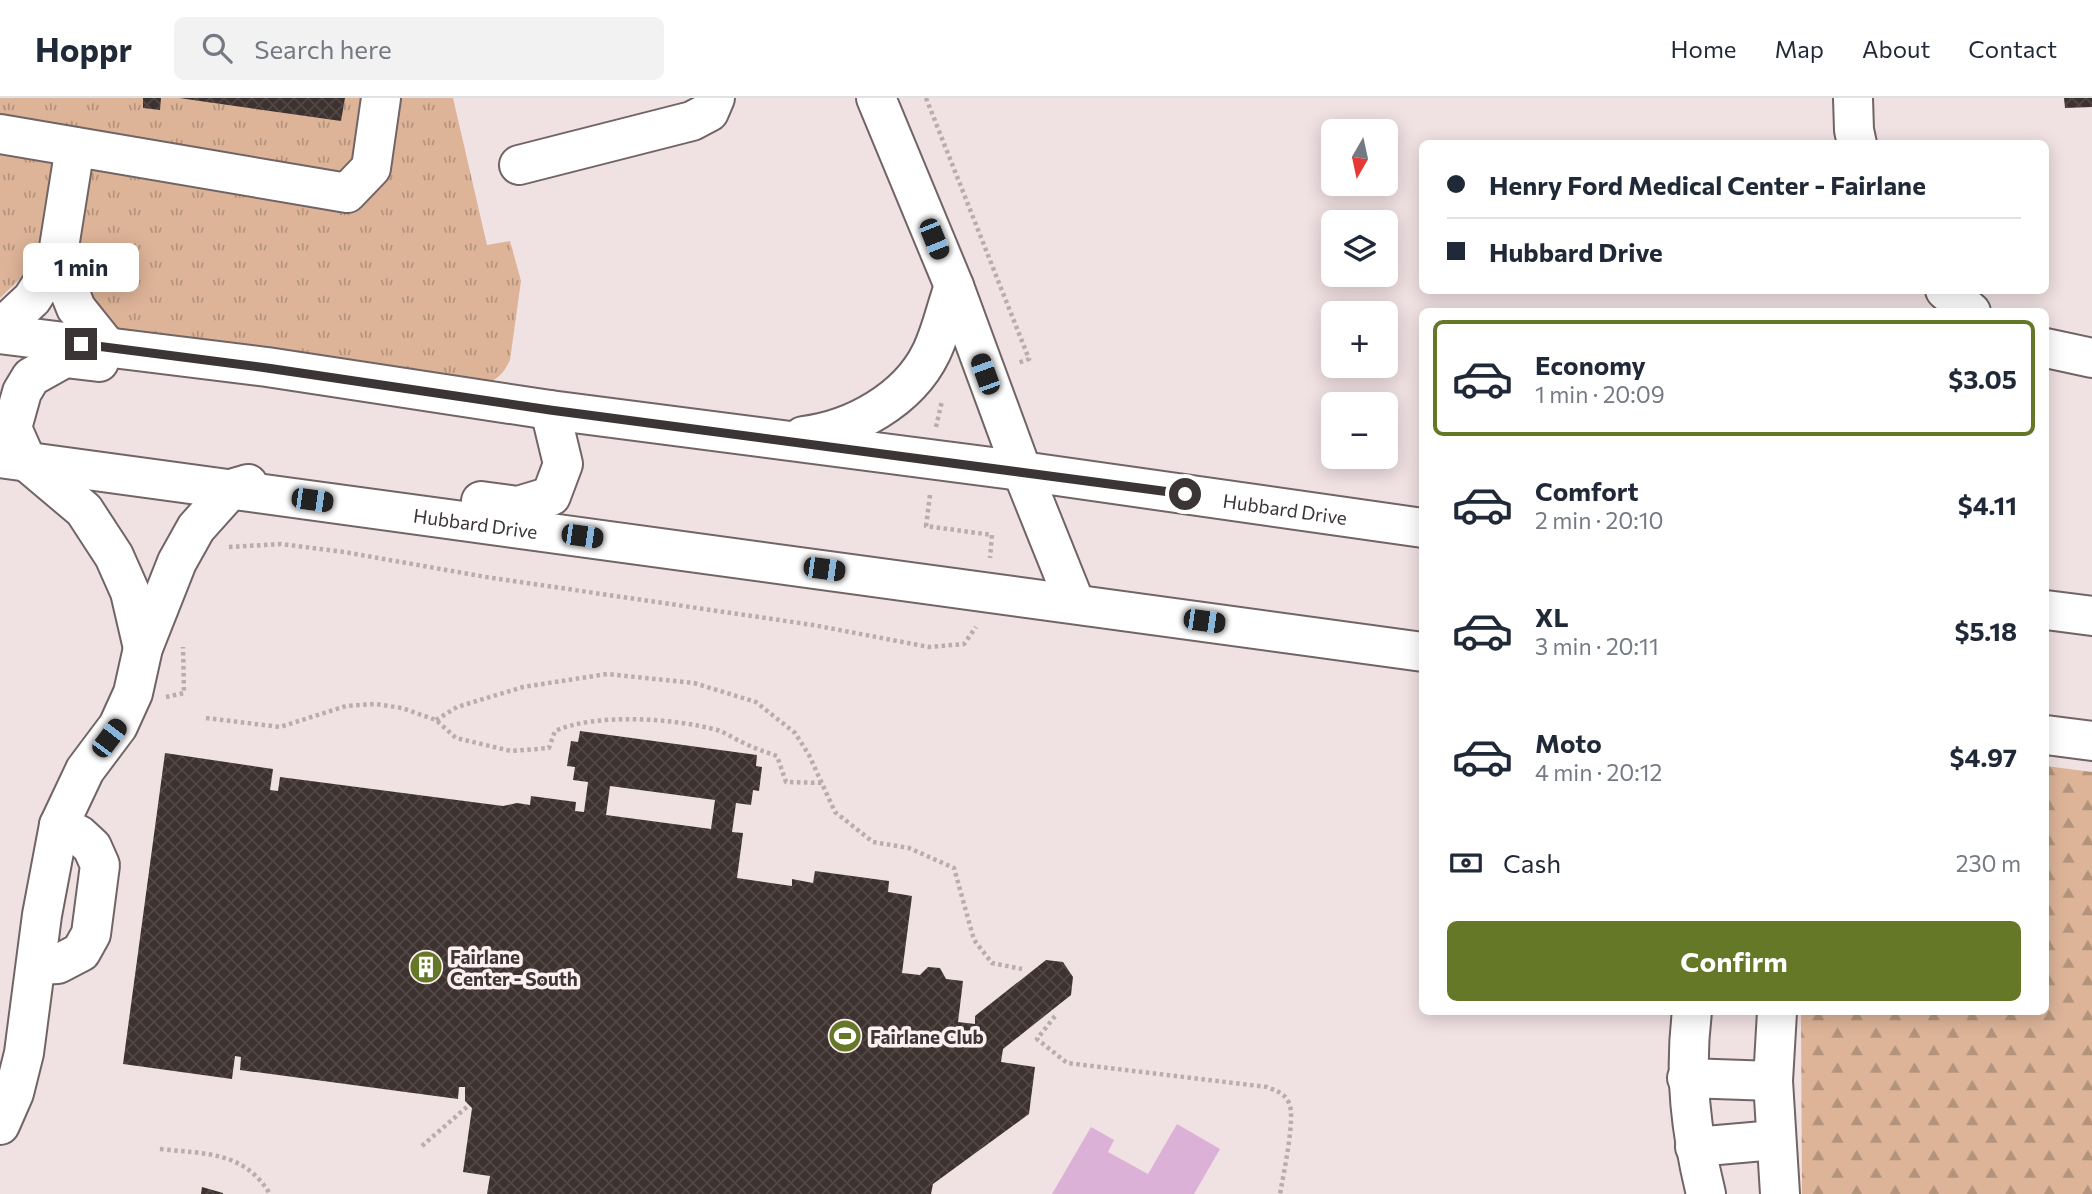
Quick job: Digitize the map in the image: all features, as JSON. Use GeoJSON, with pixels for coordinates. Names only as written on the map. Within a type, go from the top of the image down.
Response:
{"type":"FeatureCollection","features":[{"type":"Feature","properties":{"kind":"street"},"geometry":{"type":"LineString","coordinates":[[0,134],[347,193],[370,168],[380,98]]}},
{"type":"Feature","properties":{"kind":"street"},"geometry":{"type":"LineString","coordinates":[[519,165],[692,121],[709,112],[715,98]]}},
{"type":"Feature","properties":{"kind":"street"},"geometry":{"type":"LineString","coordinates":[[876,98],[954,286],[1022,471],[1076,603]]}},
{"type":"Feature","properties":{"kind":"street"},"geometry":{"type":"LineString","coordinates":[[1853,98],[1856,140]]}},
{"type":"Feature","properties":{"kind":"street"},"geometry":{"type":"LineString","coordinates":[[0,329],[32,299],[57,260],[75,147]]}},
{"type":"Feature","properties":{"kind":"street"},"geometry":{"type":"LineString","coordinates":[[57,260],[76,308],[108,348]]}},
{"type":"Feature","properties":{"kind":"street"},"geometry":{"type":"LineString","coordinates":[[776,439],[811,435],[845,425],[877,409],[905,389],[921,371],[932,352],[954,286]]}},
{"type":"Feature","properties":{"kind":"street"},"geometry":{"type":"LineString","coordinates":[[1950,294],[1966,308]]}},
{"type":"Feature","properties":{"kind":"street","name":"Hubbard Drive"},"geometry":{"type":"LineString","coordinates":[[0,334],[267,368],[550,410],[1022,471],[1419,526]]}},
{"type":"Feature","properties":{"kind":"street"},"geometry":{"type":"LineString","coordinates":[[2049,349],[2092,358]]}},
{"type":"Feature","properties":{"kind":"street"},"geometry":{"type":"LineString","coordinates":[[143,648],[130,592],[100,533],[84,510],[14,460],[12,428],[22,392],[31,377],[65,358],[207,377],[267,368]]}},
{"type":"Feature","properties":{"kind":"street"},"geometry":{"type":"LineString","coordinates":[[0,1125],[14,1093],[24,1053],[49,871],[59,825],[85,770],[118,726],[133,693],[143,648],[177,562],[196,528],[231,489],[281,475],[518,506],[551,496],[563,464],[550,410]]}},
{"type":"Feature","properties":{"kind":"street","name":"Hubbard Drive"},"geometry":{"type":"LineString","coordinates":[[14,460],[1419,651]]}},
{"type":"Feature","properties":{"kind":"street"},"geometry":{"type":"LineString","coordinates":[[2049,610],[2092,616]]}},
{"type":"Feature","properties":{"kind":"street"},"geometry":{"type":"LineString","coordinates":[[2049,735],[2092,741]]}},
{"type":"Feature","properties":{"kind":"street"},"geometry":{"type":"LineString","coordinates":[[36,965],[58,964],[80,952],[91,934],[100,865],[92,847],[79,835],[59,825]]}},
{"type":"Feature","properties":{"kind":"street"},"geometry":{"type":"LineString","coordinates":[[1692,1015],[1687,1078],[1695,1147],[1706,1194]]}},
{"type":"Feature","properties":{"kind":"street"},"geometry":{"type":"LineString","coordinates":[[1777,1015],[1773,1081],[1780,1194]]}},
{"type":"Feature","properties":{"kind":"street"},"geometry":{"type":"LineString","coordinates":[[1687,1078],[1773,1081]]}},
{"type":"Feature","properties":{"kind":"street"},"geometry":{"type":"LineString","coordinates":[[1695,1147],[1775,1140]]}},
{"type":"Feature","properties":{"kind":"path"},"geometry":{"type":"LineString","coordinates":[[926,98],[1029,359]]}},
{"type":"Feature","properties":{"kind":"path"},"geometry":{"type":"LineString","coordinates":[[930,488],[926,526],[992,535],[989,563]]}},
{"type":"Feature","properties":{"kind":"path"},"geometry":{"type":"LineString","coordinates":[[221,552],[231,546],[281,544],[319,549],[486,577],[813,625],[929,648],[964,644],[982,618]]}},
{"type":"Feature","properties":{"kind":"path"},"geometry":{"type":"LineString","coordinates":[[183,643],[184,693]]}},
{"type":"Feature","properties":{"kind":"path"},"geometry":{"type":"LineString","coordinates":[[436,720],[457,707],[523,687],[607,674],[694,683],[756,702],[796,733],[835,812],[873,842],[909,848],[954,868],[974,940],[992,963],[1022,969]]}},
{"type":"Feature","properties":{"kind":"path"},"geometry":{"type":"LineString","coordinates":[[206,718],[280,727],[346,706],[374,704],[402,708],[436,720],[456,738],[512,751],[549,748],[555,731],[569,725],[659,720],[718,730],[776,756],[786,782],[822,783]]}},
{"type":"Feature","properties":{"kind":"path"},"geometry":{"type":"LineString","coordinates":[[1055,1016],[1037,1039],[1067,1063],[1267,1087],[1282,1093],[1290,1104],[1290,1123],[1280,1194]]}},
{"type":"Feature","properties":{"kind":"path"},"geometry":{"type":"LineString","coordinates":[[422,1146],[468,1106]]}},
{"type":"Feature","properties":{"kind":"path"},"geometry":{"type":"LineString","coordinates":[[160,1149],[226,1157],[248,1168],[270,1194]]}},
{"type":"Feature","properties":{"kind":"green space"},"geometry":{"type":"Polygon","coordinates":[[[0,98],[453,98],[487,245],[510,241],[521,281],[508,365],[494,380],[485,384],[113,335],[79,297],[83,260],[31,252],[23,276],[0,298],[0,98]]]}},
{"type":"Feature","properties":{"kind":"green space"},"geometry":{"type":"Polygon","coordinates":[[[2049,766],[2092,772],[2092,1194],[1802,1194],[1801,1015],[2049,1015],[2049,766]]]}},
{"type":"Feature","properties":{"kind":"shaded area"},"geometry":{"type":"Polygon","coordinates":[[[1177,1124],[1220,1149],[1194,1194],[1052,1194],[1091,1127],[1114,1140],[1108,1152],[1148,1174],[1177,1124]]]}},
{"type":"Feature","properties":{"kind":"building"},"geometry":{"type":"Polygon","coordinates":[[[143,98],[161,98],[160,110],[143,108],[143,98]]]}},
{"type":"Feature","properties":{"kind":"building"},"geometry":{"type":"Polygon","coordinates":[[[179,98],[345,98],[341,121],[179,98]]]}},
{"type":"Feature","properties":{"kind":"building"},"geometry":{"type":"Polygon","coordinates":[[[2064,98],[2092,98],[2092,107],[2065,108],[2064,98]]]}},
{"type":"Feature","properties":{"kind":"building","name":"Fairlane Center - South"},"geometry":{"type":"Polygon","coordinates":[[[580,731],[757,755],[756,766],[762,767],[759,791],[753,790],[751,805],[736,803],[732,832],[743,833],[737,878],[792,886],[792,879],[813,883],[815,871],[889,881],[888,892],[912,896],[902,973],[920,975],[928,967],[940,968],[946,979],[963,981],[958,1022],[975,1024],[975,1016],[1046,960],[1063,962],[1073,977],[1071,995],[1003,1049],[1001,1062],[1035,1067],[1029,1114],[933,1184],[931,1194],[487,1194],[490,1176],[463,1172],[472,1108],[465,1101],[465,1087],[459,1087],[458,1099],[240,1070],[241,1057],[235,1056],[232,1079],[123,1064],[165,753],[273,769],[270,790],[278,791],[280,777],[503,806],[517,803],[530,805],[531,796],[576,802],[575,811],[584,812],[588,782],[573,780],[575,767],[567,766],[571,741],[578,742],[580,731]],[[610,786],[606,815],[711,829],[715,800],[610,786]]]}},
{"type":"Feature","properties":{"kind":"building"},"geometry":{"type":"Polygon","coordinates":[[[202,1187],[223,1193],[223,1194],[201,1194],[202,1187]]]}},
{"type":"Feature","properties":{"kind":"place","name":"Fairlane Center - South"},"geometry":{"type":"Point","coordinates":[426,967]}},
{"type":"Feature","properties":{"kind":"place","name":"Fairlane Club"},"geometry":{"type":"Point","coordinates":[845,1036]}},
{"type":"Feature","properties":{"kind":"route"},"geometry":{"type":"LineString","coordinates":[[81,344],[267,368],[550,410],[1185,494]]}}]}
